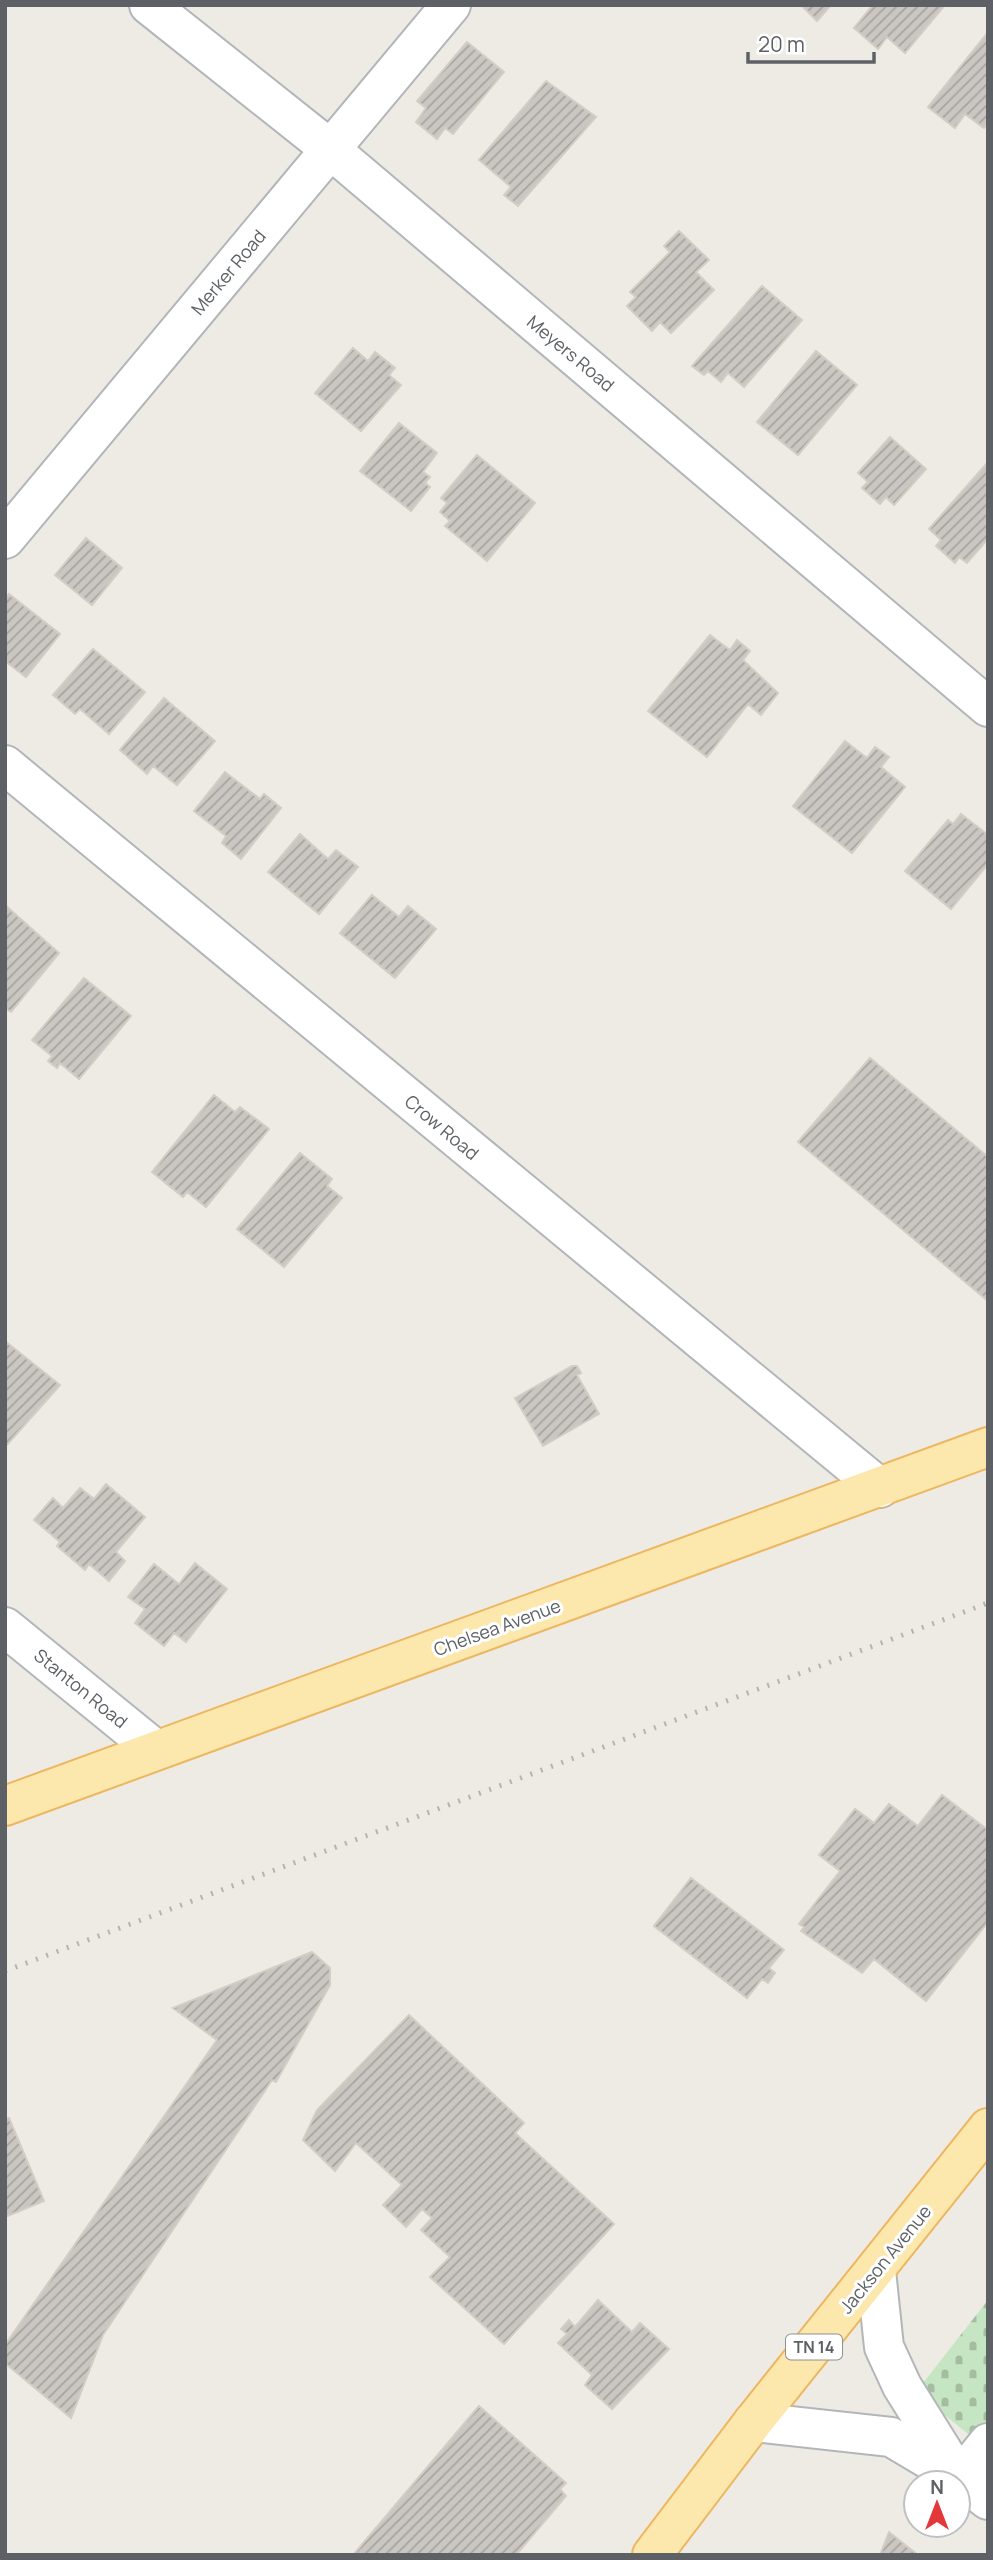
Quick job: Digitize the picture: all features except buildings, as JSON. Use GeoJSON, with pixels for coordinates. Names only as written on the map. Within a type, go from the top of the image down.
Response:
{"type":"FeatureCollection","features":[{"type":"Feature","properties":{"kind":"main road","name":"Chelsea Avenue"},"geometry":{"type":"LineString","coordinates":[[5,1806],[988,1447]]}},
{"type":"Feature","properties":{"kind":"main road","name":"Jackson Avenue"},"geometry":{"type":"LineString","coordinates":[[663,2546],[753,2422],[988,2128]]}},
{"type":"Feature","properties":{"kind":"street","name":"Meyers Road"},"geometry":{"type":"LineString","coordinates":[[149,5],[330,149],[988,707]]}},
{"type":"Feature","properties":{"kind":"street","name":"Merker Road"},"geometry":{"type":"LineString","coordinates":[[5,539],[451,5]]}},
{"type":"Feature","properties":{"kind":"street","name":"Crow Road"},"geometry":{"type":"LineString","coordinates":[[5,765],[880,1488]]}},
{"type":"Feature","properties":{"kind":"street","name":"Stanton Road"},"geometry":{"type":"LineString","coordinates":[[5,1627],[156,1750]]}},
{"type":"Feature","properties":{"kind":"street"},"geometry":{"type":"LineString","coordinates":[[876,2271],[884,2347],[902,2386],[974,2489]]}},
{"type":"Feature","properties":{"kind":"street"},"geometry":{"type":"LineString","coordinates":[[753,2422],[891,2437],[974,2489]]}},
{"type":"Feature","properties":{"kind":"street"},"geometry":{"type":"LineString","coordinates":[[974,2489],[988,2443]]}},
{"type":"Feature","properties":{"kind":"green space"},"geometry":{"type":"Polygon","coordinates":[[[988,2300],[988,2450],[916,2392],[988,2300]]]}},
{"type":"Feature","properties":{"kind":"railway"},"geometry":{"type":"LineString","coordinates":[[5,1971],[988,1603]]}}]}
